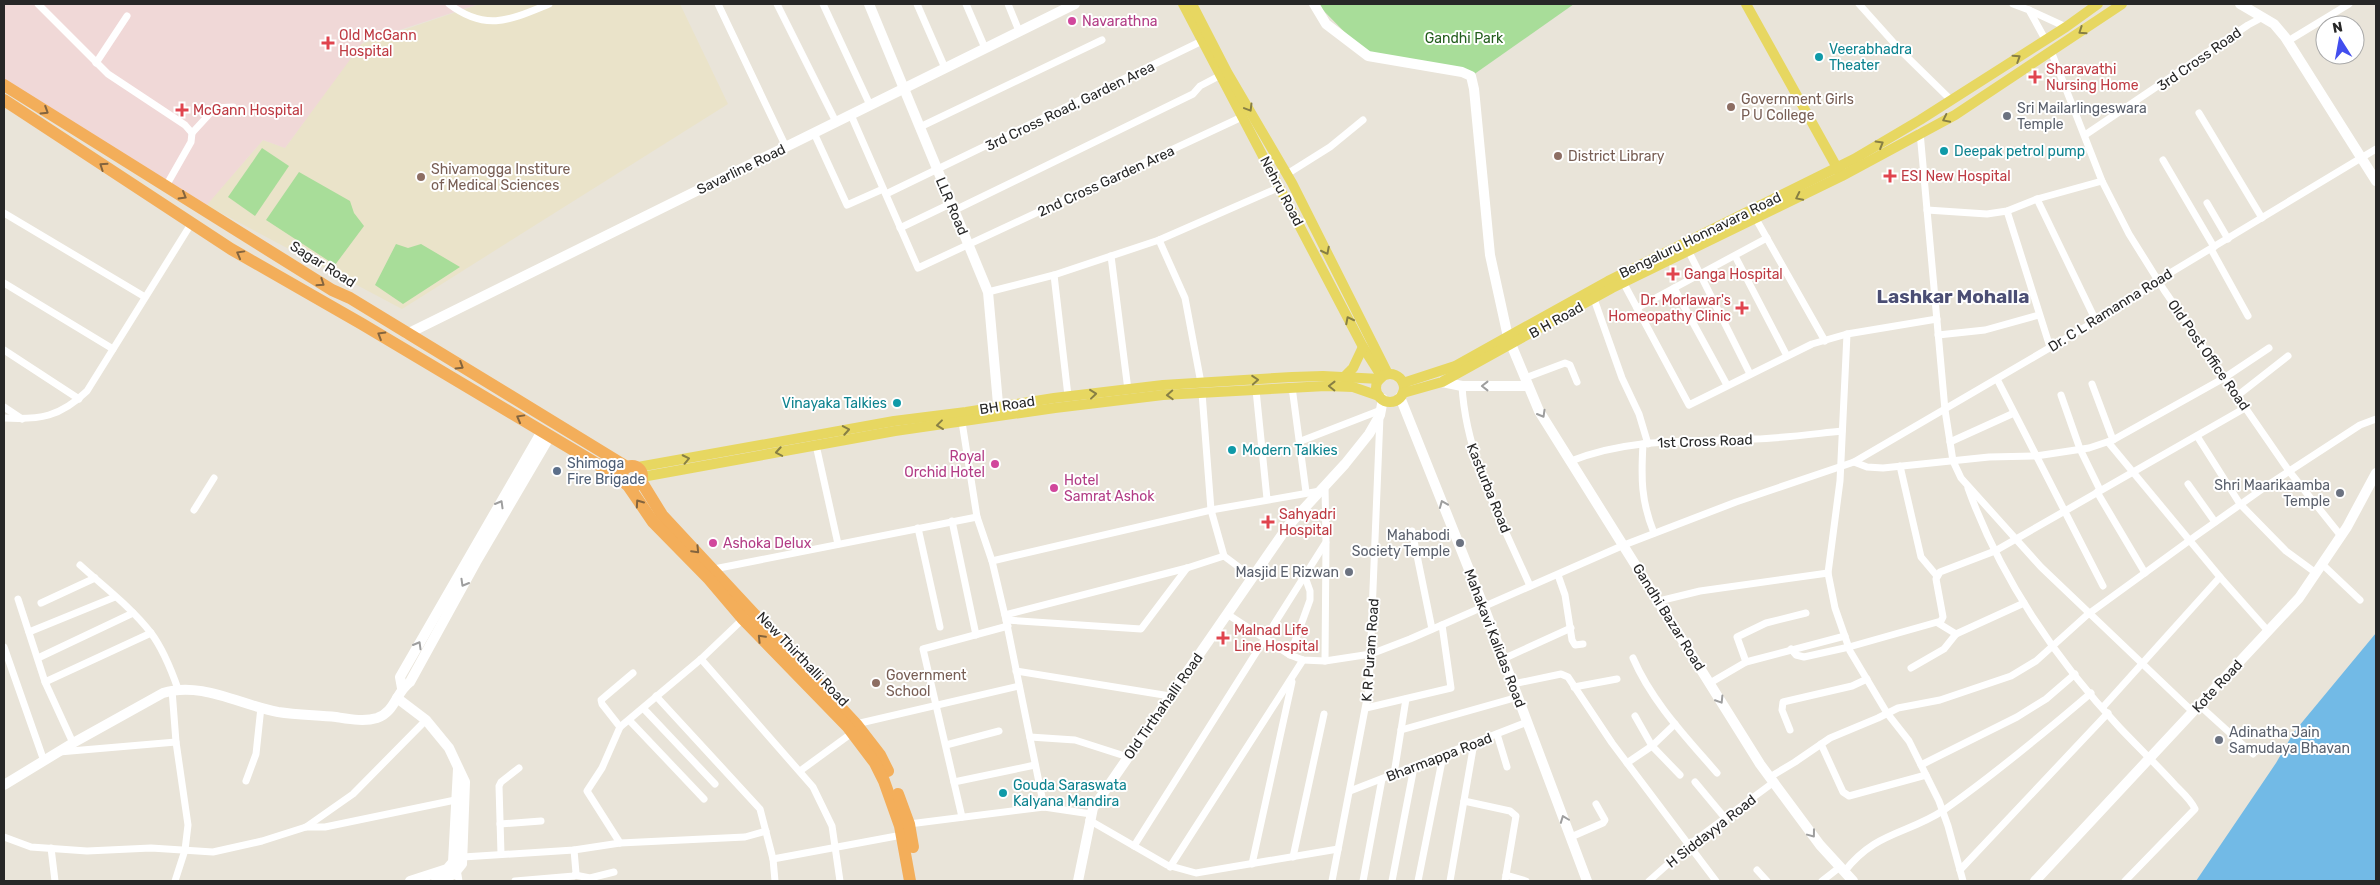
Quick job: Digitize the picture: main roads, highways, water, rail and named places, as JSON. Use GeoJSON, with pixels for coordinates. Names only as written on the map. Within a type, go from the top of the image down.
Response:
{"type":"FeatureCollection","features":[{"type":"Feature","properties":{"kind":"highway","name":"Sagar Road"},"geometry":{"type":"LineString","coordinates":[[4,85],[633,476]]}},
{"type":"Feature","properties":{"kind":"highway"},"geometry":{"type":"LineString","coordinates":[[4,100],[231,250],[546,433],[633,476],[662,514],[714,569],[854,728]]}},
{"type":"Feature","properties":{"kind":"highway","name":"New Thirthalli Road"},"geometry":{"type":"LineString","coordinates":[[633,476],[653,522],[709,578],[743,619],[854,728],[884,781],[906,830],[910,881]]}},
{"type":"Feature","properties":{"kind":"highway"},"geometry":{"type":"LineString","coordinates":[[906,830],[919,881]]}},
{"type":"Feature","properties":{"kind":"main road","name":"Nehru Road"},"geometry":{"type":"LineString","coordinates":[[1184,4],[1363,347],[1384,377]]}},
{"type":"Feature","properties":{"kind":"main road","name":"Nehru Road"},"geometry":{"type":"LineString","coordinates":[[1192,4],[1222,64],[1287,174],[1384,377]]}},
{"type":"Feature","properties":{"kind":"main road"},"geometry":{"type":"LineString","coordinates":[[1747,4],[1840,171]]}},
{"type":"Feature","properties":{"kind":"main road"},"geometry":{"type":"LineString","coordinates":[[1840,171],[1876,146],[2066,27],[2098,4]]}},
{"type":"Feature","properties":{"kind":"main road"},"geometry":{"type":"LineString","coordinates":[[1840,171],[1955,115],[2122,4]]}},
{"type":"Feature","properties":{"kind":"main road","name":"B H Road"},"geometry":{"type":"LineString","coordinates":[[1402,391],[1442,382],[1510,341],[1594,299],[1623,282],[1756,219],[1840,171]]}},
{"type":"Feature","properties":{"kind":"main road","name":"Bengaluru Honnavara Road"},"geometry":{"type":"LineString","coordinates":[[1402,391],[1510,341],[1614,278],[1840,171]]}},
{"type":"Feature","properties":{"kind":"main road"},"geometry":{"type":"LineString","coordinates":[[1344,377],[1353,368],[1363,347]]}},
{"type":"Feature","properties":{"kind":"main road","name":"BH Road"},"geometry":{"type":"LineString","coordinates":[[633,476],[894,421],[1163,395],[1202,388],[1323,376],[1384,377]]}},
{"type":"Feature","properties":{"kind":"main road"},"geometry":{"type":"LineString","coordinates":[[1397,376],[1402,391],[1392,401],[1381,398],[1377,387],[1384,377],[1397,376]]}},
{"type":"Feature","properties":{"kind":"main road","name":"BH Road"},"geometry":{"type":"LineString","coordinates":[[633,476],[895,431],[962,422],[999,411],[1068,396],[1128,390],[1202,388],[1256,390],[1292,387],[1353,387],[1381,398]]}},
{"type":"Feature","properties":{"kind":"water"},"geometry":{"type":"Polygon","coordinates":[[[2376,633],[2376,881],[2196,881],[2276,763],[2294,732],[2376,633]]]}},
{"type":"Feature","properties":{"kind":"place","name":"Navarathna"},"geometry":{"type":"Point","coordinates":[1072,21]}},
{"type":"Feature","properties":{"kind":"place","name":"Old McGann Hospital"},"geometry":{"type":"Point","coordinates":[328,43]}},
{"type":"Feature","properties":{"kind":"place","name":"Veerabhadra Theater"},"geometry":{"type":"Point","coordinates":[1819,57]}},
{"type":"Feature","properties":{"kind":"place","name":"Sharavathi Nursing Home"},"geometry":{"type":"Point","coordinates":[2035,77]}},
{"type":"Feature","properties":{"kind":"place","name":"Government Girls P U College"},"geometry":{"type":"Point","coordinates":[1731,107]}},
{"type":"Feature","properties":{"kind":"place","name":"McGann Hospital"},"geometry":{"type":"Point","coordinates":[182,110]}},
{"type":"Feature","properties":{"kind":"place","name":"Sri Mailarlingeswara Temple"},"geometry":{"type":"Point","coordinates":[2007,116]}},
{"type":"Feature","properties":{"kind":"place","name":"Deepak petrol pump"},"geometry":{"type":"Point","coordinates":[1944,151]}},
{"type":"Feature","properties":{"kind":"place","name":"District Library"},"geometry":{"type":"Point","coordinates":[1558,156]}},
{"type":"Feature","properties":{"kind":"place","name":"ESI New Hospital"},"geometry":{"type":"Point","coordinates":[1890,176]}},
{"type":"Feature","properties":{"kind":"place","name":"Shivamogga Institure of Medical Sciences"},"geometry":{"type":"Point","coordinates":[421,177]}},
{"type":"Feature","properties":{"kind":"place","name":"Ganga Hospital"},"geometry":{"type":"Point","coordinates":[1673,274]}},
{"type":"Feature","properties":{"kind":"place","name":"Dr. Morlawar's Homeopathy Clinic"},"geometry":{"type":"Point","coordinates":[1742,308]}},
{"type":"Feature","properties":{"kind":"place","name":"Vinayaka Talkies"},"geometry":{"type":"Point","coordinates":[897,403]}},
{"type":"Feature","properties":{"kind":"place","name":"Modern Talkies"},"geometry":{"type":"Point","coordinates":[1232,450]}},
{"type":"Feature","properties":{"kind":"place","name":"Royal Orchid Hotel"},"geometry":{"type":"Point","coordinates":[995,464]}},
{"type":"Feature","properties":{"kind":"place","name":"Shimoga Fire Brigade"},"geometry":{"type":"Point","coordinates":[557,471]}},
{"type":"Feature","properties":{"kind":"place","name":"Hotel Samrat Ashok"},"geometry":{"type":"Point","coordinates":[1054,488]}},
{"type":"Feature","properties":{"kind":"place","name":"Shri Maarikaamba Temple"},"geometry":{"type":"Point","coordinates":[2340,493]}},
{"type":"Feature","properties":{"kind":"place","name":"Sahyadri Hospital"},"geometry":{"type":"Point","coordinates":[1268,522]}},
{"type":"Feature","properties":{"kind":"place","name":"Ashoka Delux"},"geometry":{"type":"Point","coordinates":[713,543]}},
{"type":"Feature","properties":{"kind":"place","name":"Mahabodi Society Temple"},"geometry":{"type":"Point","coordinates":[1460,543]}},
{"type":"Feature","properties":{"kind":"place","name":"Masjid E Rizwan"},"geometry":{"type":"Point","coordinates":[1349,572]}},
{"type":"Feature","properties":{"kind":"place","name":"Malnad Life Line Hospital"},"geometry":{"type":"Point","coordinates":[1223,638]}},
{"type":"Feature","properties":{"kind":"place","name":"Government School"},"geometry":{"type":"Point","coordinates":[876,683]}},
{"type":"Feature","properties":{"kind":"place","name":"Adinatha Jain Samudaya Bhavan"},"geometry":{"type":"Point","coordinates":[2219,740]}},
{"type":"Feature","properties":{"kind":"place","name":"Gouda Saraswata Kalyana Mandira"},"geometry":{"type":"Point","coordinates":[1003,793]}},
{"type":"Feature","properties":{"kind":"district","name":"Lashkar Mohalla"},"geometry":{"type":"Point","coordinates":[1953,296]}},
{"type":"Feature","properties":{"kind":"park label","name":"Gandhi Park"},"geometry":{"type":"Point","coordinates":[1464,38]}}]}
